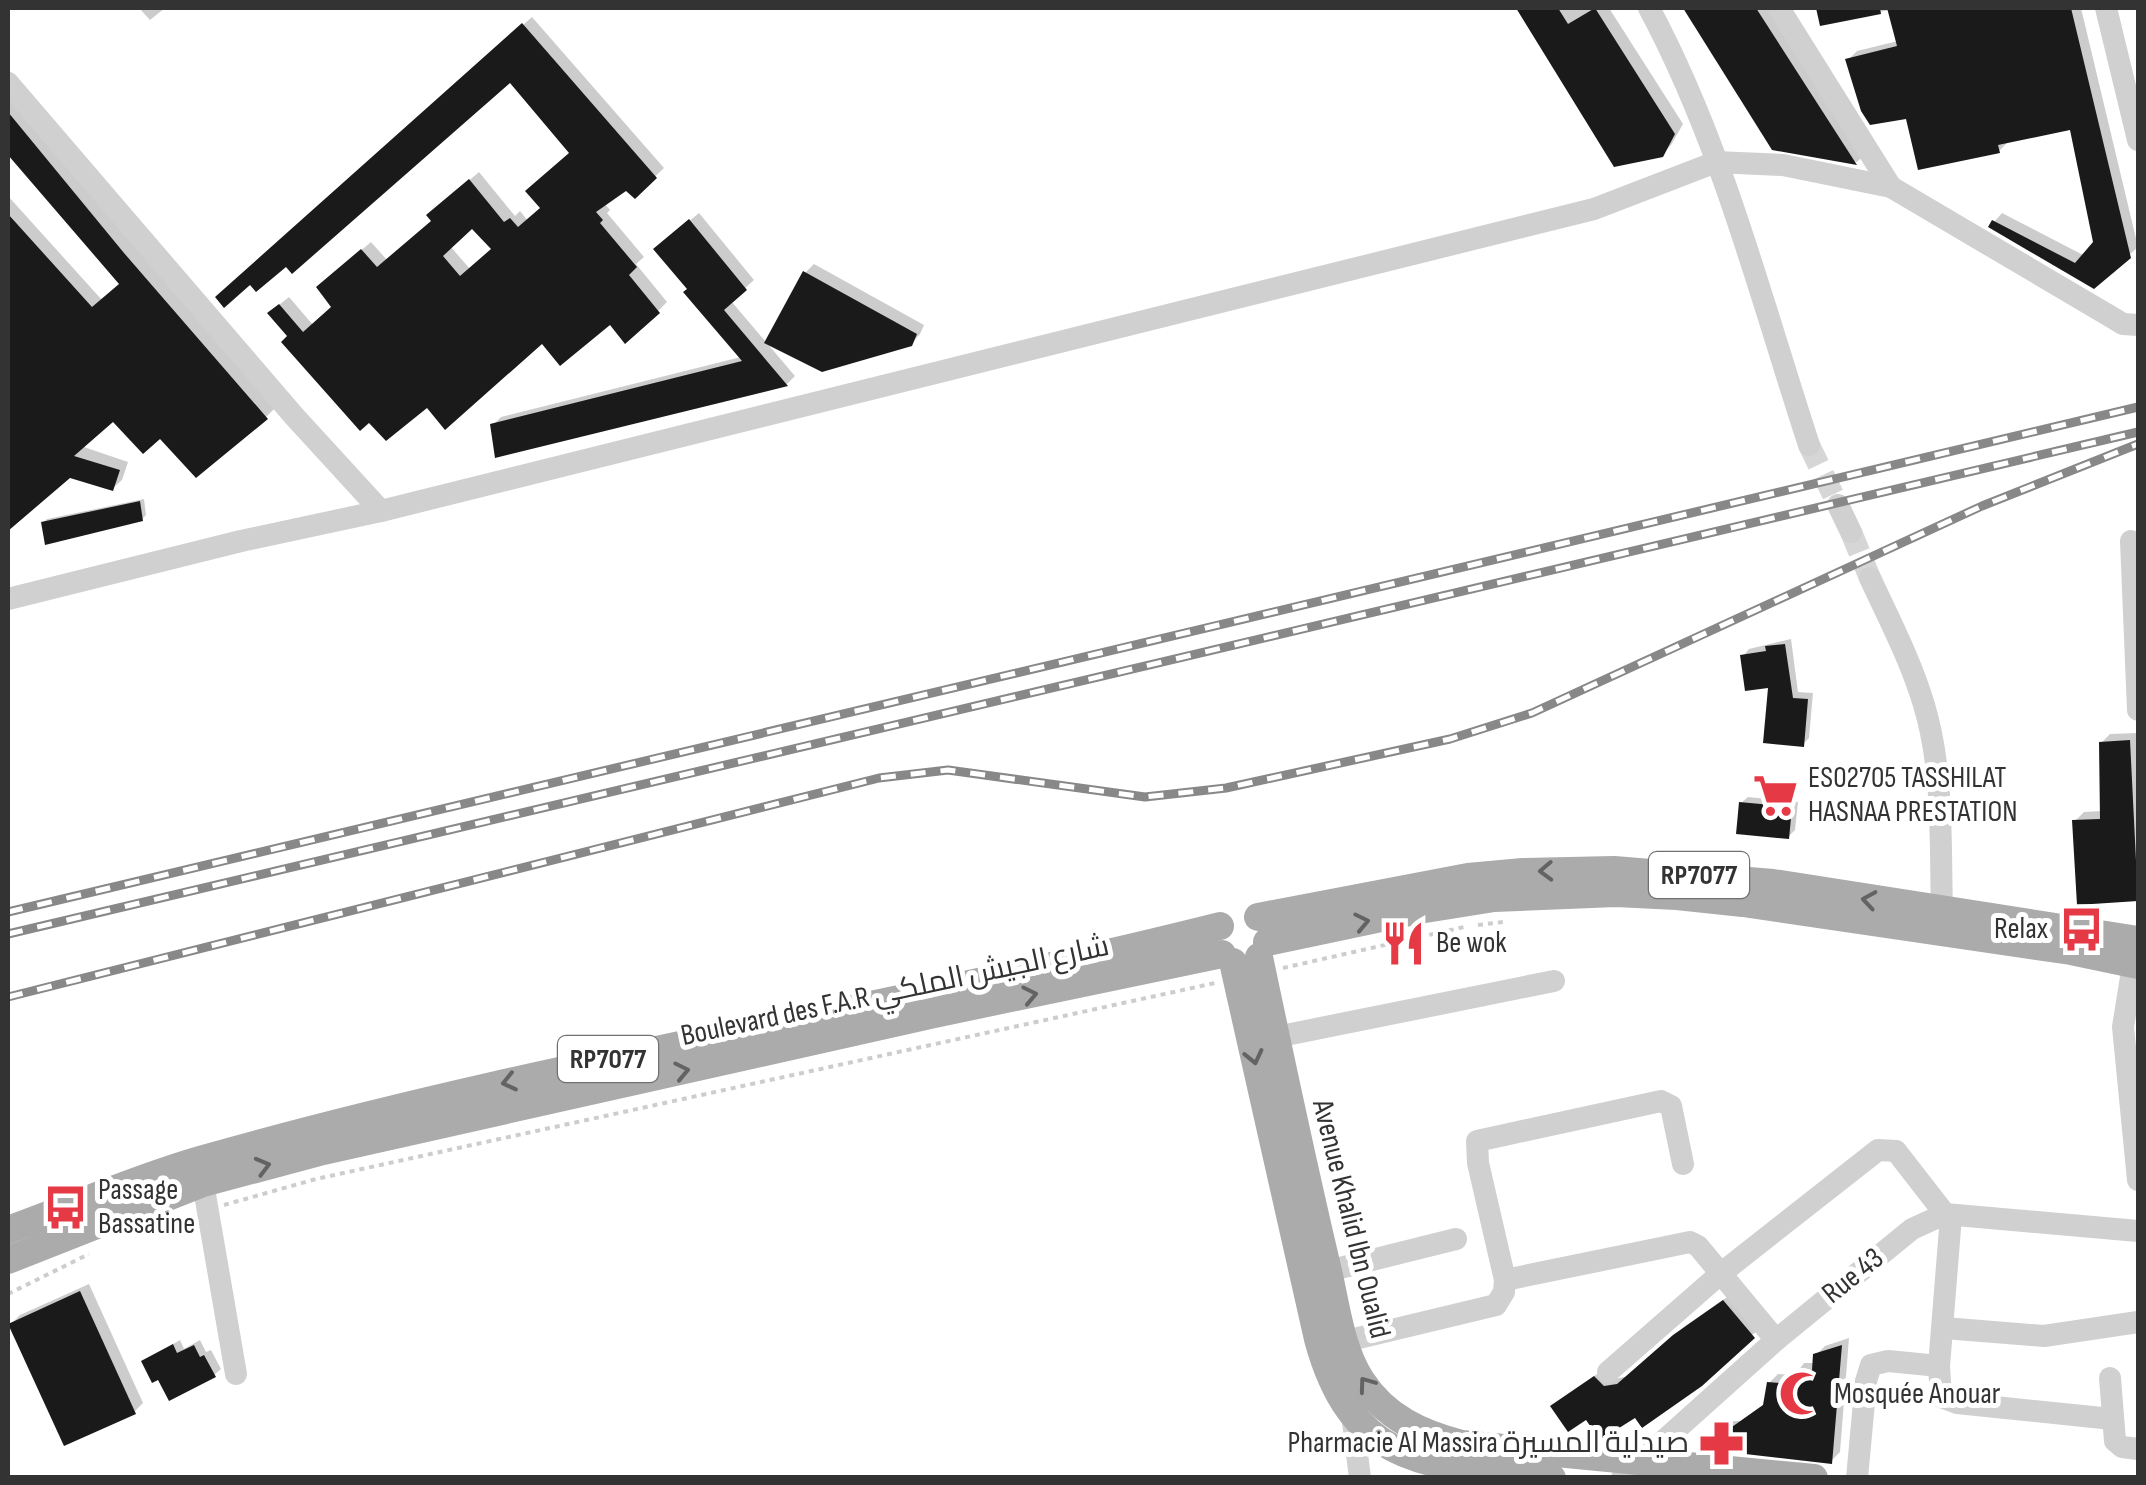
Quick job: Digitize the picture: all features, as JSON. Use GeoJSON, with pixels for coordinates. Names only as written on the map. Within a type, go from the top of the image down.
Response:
{"type":"FeatureCollection","features":[{"type":"Feature","properties":{"kind":"main road","name":"Boulevard des F.A.R شارع الجيش الملكي"},"geometry":{"type":"LineString","coordinates":[[8,1230],[137,1179],[339,1122],[549,1072],[1107,954],[1245,951],[1468,877],[1583,870],[1666,872],[1773,883],[1942,911],[2136,957]]}},
{"type":"Feature","properties":{"kind":"main road","name":"Boulevard des F.A.R شارع الجيش الملكي"},"geometry":{"type":"LineString","coordinates":[[8,1260],[206,1196],[323,1151],[934,1014],[1245,951],[1419,910],[1494,898],[1616,893],[1677,896],[2136,957]]}},
{"type":"Feature","properties":{"kind":"main road","name":"Avenue Khalid Ibn Oualid"},"geometry":{"type":"LineString","coordinates":[[1245,951],[1276,1037],[1304,1175],[1346,1341],[1362,1382],[1408,1427],[1462,1444],[1631,1469],[1814,1478]]}},
{"type":"Feature","properties":{"kind":"main road","name":"Avenue Khalid Ibn Oualid"},"geometry":{"type":"LineString","coordinates":[[1245,951],[1322,1351],[1333,1384],[1372,1437],[1415,1458],[1490,1472],[1552,1478]]}},
{"type":"Feature","properties":{"kind":"street"},"geometry":{"type":"LineString","coordinates":[[1649,8],[1689,88],[1809,445]]}},
{"type":"Feature","properties":{"kind":"street"},"geometry":{"type":"LineString","coordinates":[[1779,8],[1891,187]]}},
{"type":"Feature","properties":{"kind":"street"},"geometry":{"type":"LineString","coordinates":[[2106,8],[2138,140]]}},
{"type":"Feature","properties":{"kind":"street"},"geometry":{"type":"LineString","coordinates":[[8,82],[294,416],[382,511]]}},
{"type":"Feature","properties":{"kind":"street"},"geometry":{"type":"LineString","coordinates":[[8,600],[241,541],[382,511],[1594,208],[1652,190],[1716,162],[1782,165],[1891,187],[2108,316],[2124,324],[2138,325]]}},
{"type":"Feature","properties":{"kind":"street"},"geometry":{"type":"LineString","coordinates":[[1838,505],[1851,532]]}},
{"type":"Feature","properties":{"kind":"street"},"geometry":{"type":"LineString","coordinates":[[2131,541],[2137,600],[2138,710]]}},
{"type":"Feature","properties":{"kind":"street"},"geometry":{"type":"LineString","coordinates":[[1870,578],[1913,674],[1931,734],[1938,774],[1942,911]]}},
{"type":"Feature","properties":{"kind":"street"},"geometry":{"type":"LineString","coordinates":[[2136,957],[2122,1027],[2138,1180]]}},
{"type":"Feature","properties":{"kind":"street"},"geometry":{"type":"LineString","coordinates":[[1276,1037],[1554,981]]}},
{"type":"Feature","properties":{"kind":"street"},"geometry":{"type":"LineString","coordinates":[[1346,1341],[1496,1305],[1504,1292],[1505,1280],[1476,1141],[1662,1102],[1671,1106],[1683,1164]]}},
{"type":"Feature","properties":{"kind":"street"},"geometry":{"type":"LineString","coordinates":[[1608,1372],[1719,1275],[1884,1148],[1899,1155],[1948,1215],[1939,1366],[1939,1391],[1945,1401],[2112,1420]]}},
{"type":"Feature","properties":{"kind":"street"},"geometry":{"type":"LineString","coordinates":[[206,1196],[236,1374]]}},
{"type":"Feature","properties":{"kind":"street"},"geometry":{"type":"LineString","coordinates":[[1948,1215],[2138,1231]]}},
{"type":"Feature","properties":{"kind":"street","name":"Rue 43"},"geometry":{"type":"LineString","coordinates":[[1631,1469],[1776,1340],[1912,1228],[1948,1215]]}},
{"type":"Feature","properties":{"kind":"street"},"geometry":{"type":"LineString","coordinates":[[1328,1270],[1456,1239]]}},
{"type":"Feature","properties":{"kind":"street"},"geometry":{"type":"LineString","coordinates":[[1505,1280],[1680,1242],[1698,1246],[1776,1340]]}},
{"type":"Feature","properties":{"kind":"street"},"geometry":{"type":"LineString","coordinates":[[1944,1328],[2044,1336],[2138,1322]]}},
{"type":"Feature","properties":{"kind":"street"},"geometry":{"type":"LineString","coordinates":[[1857,1478],[1871,1364],[1888,1361],[1939,1366]]}},
{"type":"Feature","properties":{"kind":"street"},"geometry":{"type":"LineString","coordinates":[[2110,1378],[2118,1445],[2138,1449]]}},
{"type":"Feature","properties":{"kind":"street"},"geometry":{"type":"LineString","coordinates":[[1352,1414],[1360,1478]]}},
{"type":"Feature","properties":{"kind":"path"},"geometry":{"type":"LineString","coordinates":[[124,1240],[206,1196],[316,1179],[1245,951],[1394,942],[1503,922]]}},
{"type":"Feature","properties":{"kind":"path"},"geometry":{"type":"LineString","coordinates":[[8,1294],[91,1253]]}},
{"type":"Feature","properties":{"kind":"building"},"geometry":{"type":"Polygon","coordinates":[[[1516,8],[1558,8],[1568,24],[1595,8],[1675,134],[1663,157],[1614,167],[1516,8]]]}},
{"type":"Feature","properties":{"kind":"building"},"geometry":{"type":"Polygon","coordinates":[[[1683,8],[1756,8],[1857,165],[1772,150],[1683,8]]]}},
{"type":"Feature","properties":{"kind":"building"},"geometry":{"type":"Polygon","coordinates":[[[1816,8],[1880,8],[1881,14],[1820,26],[1816,8]]]}},
{"type":"Feature","properties":{"kind":"building"},"geometry":{"type":"Polygon","coordinates":[[[1887,8],[2071,8],[2131,258],[2094,289],[1988,227],[1992,220],[2075,263],[2093,242],[2070,130],[1998,145],[2000,153],[1918,170],[1906,119],[1870,125],[1861,111],[1845,59],[1897,46],[1887,8]]]}},
{"type":"Feature","properties":{"kind":"building"},"geometry":{"type":"Polygon","coordinates":[[[522,23],[657,178],[635,199],[626,191],[596,212],[603,220],[600,223],[637,267],[629,275],[660,313],[625,344],[610,325],[560,366],[542,344],[445,430],[427,408],[386,441],[369,423],[360,431],[281,342],[287,336],[267,313],[279,304],[303,332],[331,307],[316,287],[361,249],[377,267],[431,221],[426,215],[469,179],[504,222],[510,218],[518,227],[540,208],[525,191],[569,153],[510,83],[292,274],[286,267],[256,292],[250,285],[224,308],[215,297],[522,23]],[[472,229],[443,256],[460,276],[491,249],[472,229]]]}},
{"type":"Feature","properties":{"kind":"building"},"geometry":{"type":"Polygon","coordinates":[[[8,112],[268,419],[196,478],[160,439],[143,454],[113,422],[74,456],[120,470],[113,491],[70,478],[8,531],[8,214],[92,307],[119,284],[8,155],[8,112]]]}},
{"type":"Feature","properties":{"kind":"building"},"geometry":{"type":"Polygon","coordinates":[[[689,219],[747,290],[724,310],[788,386],[495,458],[490,424],[742,361],[683,292],[687,289],[653,249],[689,219]]]}},
{"type":"Feature","properties":{"kind":"building"},"geometry":{"type":"Polygon","coordinates":[[[803,271],[917,334],[912,346],[822,372],[764,343],[803,271]]]}},
{"type":"Feature","properties":{"kind":"building"},"geometry":{"type":"Polygon","coordinates":[[[140,501],[143,521],[45,545],[41,522],[140,501]]]}},
{"type":"Feature","properties":{"kind":"building"},"geometry":{"type":"Polygon","coordinates":[[[1785,644],[1793,698],[1808,699],[1804,747],[1763,743],[1768,688],[1745,691],[1740,655],[1785,644]]]}},
{"type":"Feature","properties":{"kind":"building"},"geometry":{"type":"Polygon","coordinates":[[[2130,740],[2138,901],[2077,905],[2072,820],[2100,819],[2099,742],[2130,740]]]}},
{"type":"Feature","properties":{"kind":"building"},"geometry":{"type":"Polygon","coordinates":[[[1739,802],[1792,807],[1789,839],[1736,834],[1739,802]]]}},
{"type":"Feature","properties":{"kind":"building"},"geometry":{"type":"Polygon","coordinates":[[[80,1291],[136,1414],[64,1446],[8,1324],[80,1291]]]}},
{"type":"Feature","properties":{"kind":"building"},"geometry":{"type":"Polygon","coordinates":[[[1723,1300],[1755,1338],[1702,1386],[1642,1428],[1635,1418],[1600,1440],[1586,1420],[1568,1432],[1550,1406],[1594,1376],[1604,1386],[1617,1384],[1673,1335],[1723,1300]]]}},
{"type":"Feature","properties":{"kind":"building"},"geometry":{"type":"Polygon","coordinates":[[[173,1344],[177,1353],[194,1345],[216,1377],[169,1401],[158,1380],[152,1383],[141,1361],[173,1344]]]}},
{"type":"Feature","properties":{"kind":"building","name":"Mosquée Anouar"},"geometry":{"type":"Polygon","coordinates":[[[1842,1345],[1832,1464],[1710,1450],[1711,1429],[1729,1429],[1763,1405],[1767,1382],[1792,1384],[1793,1371],[1812,1370],[1813,1354],[1842,1345]]]}},
{"type":"Feature","properties":{"kind":"tunnel"},"geometry":{"type":"LineString","coordinates":[[1809,445],[1838,505]]}},
{"type":"Feature","properties":{"kind":"tunnel"},"geometry":{"type":"LineString","coordinates":[[1851,532],[1870,578]]}},
{"type":"Feature","properties":{"kind":"railway"},"geometry":{"type":"LineString","coordinates":[[8,912],[2138,407]]}},
{"type":"Feature","properties":{"kind":"railway"},"geometry":{"type":"LineString","coordinates":[[8,934],[2138,432]]}},
{"type":"Feature","properties":{"kind":"railway"},"geometry":{"type":"LineString","coordinates":[[8,997],[879,778],[948,770],[1145,797],[1226,788],[1450,739],[1532,713],[1982,506],[2138,444]]}},
{"type":"Feature","properties":{"kind":"place","name":"ES02705 TASSHILAT HASNAA PRESTATION"},"geometry":{"type":"Point","coordinates":[1775,795]}},
{"type":"Feature","properties":{"kind":"place","name":"Relax"},"geometry":{"type":"Point","coordinates":[2081,929]}},
{"type":"Feature","properties":{"kind":"place","name":"Be wok"},"geometry":{"type":"Point","coordinates":[1403,943]}},
{"type":"Feature","properties":{"kind":"place","name":"Passage Bassatine"},"geometry":{"type":"Point","coordinates":[65,1207]}},
{"type":"Feature","properties":{"kind":"place","name":"Mosquée Anouar"},"geometry":{"type":"Point","coordinates":[1801,1394]}},
{"type":"Feature","properties":{"kind":"place","name":"Pharmacie Al Massira صيدلية المسيرة"},"geometry":{"type":"Point","coordinates":[1722,1443]}}]}
